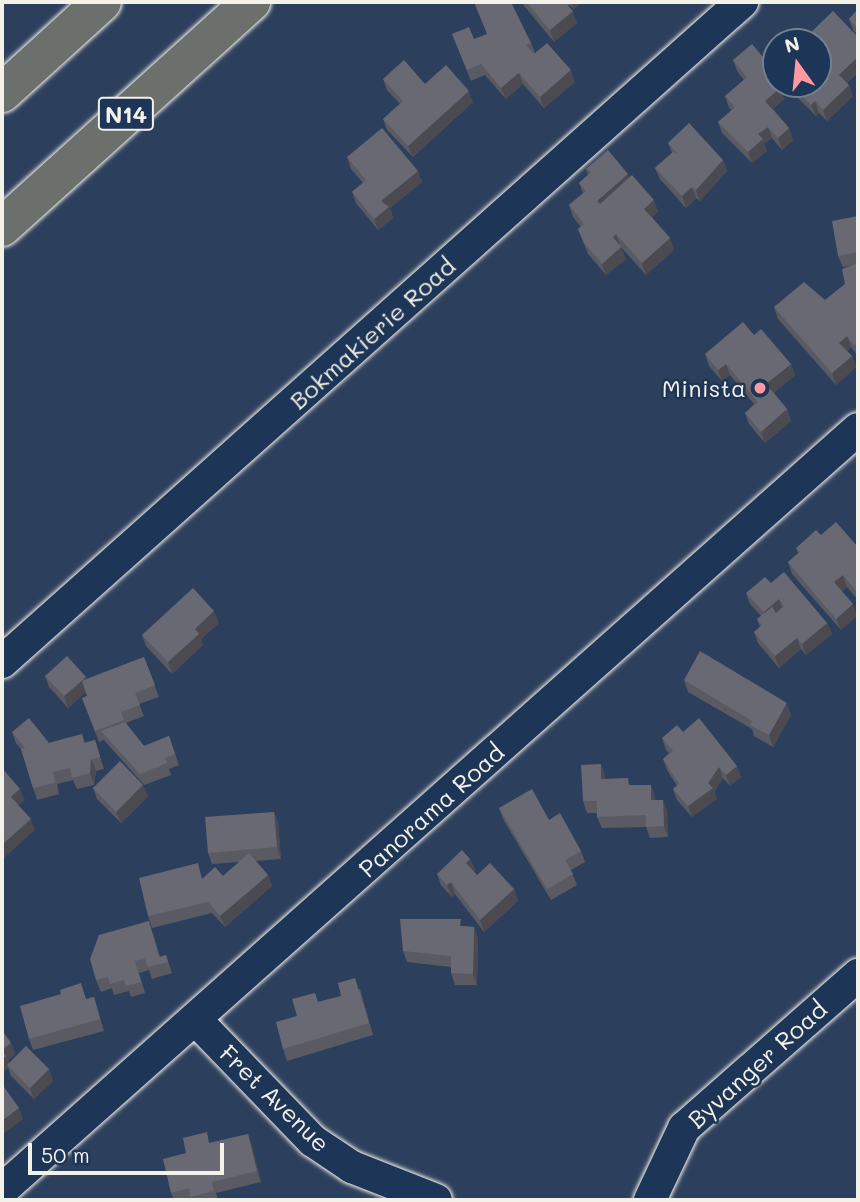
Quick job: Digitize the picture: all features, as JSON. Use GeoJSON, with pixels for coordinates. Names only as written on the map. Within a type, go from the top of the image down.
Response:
{"type":"FeatureCollection","features":[{"type":"Feature","properties":{"kind":"highway"},"geometry":{"type":"LineString","coordinates":[[2,93],[102,2]]}},
{"type":"Feature","properties":{"kind":"highway","name":"N14"},"geometry":{"type":"LineString","coordinates":[[2,227],[251,2]]}},
{"type":"Feature","properties":{"kind":"street","name":"Bokmakierie Road"},"geometry":{"type":"LineString","coordinates":[[2,662],[742,2]]}},
{"type":"Feature","properties":{"kind":"street","name":"Panorama Road"},"geometry":{"type":"LineString","coordinates":[[2,1190],[197,1020],[858,429]]}},
{"type":"Feature","properties":{"kind":"street","name":"Byvanger Road"},"geometry":{"type":"LineString","coordinates":[[650,1200],[684,1128],[858,975]]}},
{"type":"Feature","properties":{"kind":"street","name":"Fret Avenue"},"geometry":{"type":"LineString","coordinates":[[197,1020],[313,1141],[352,1167],[436,1200]]}},
{"type":"Feature","properties":{"kind":"building"},"geometry":{"type":"Polygon","coordinates":[[[474,2],[511,2],[531,43],[526,45],[534,54],[547,43],[571,70],[540,97],[519,73],[501,88],[481,64],[467,70],[452,34],[469,27],[474,39],[487,34],[474,2]]]}},
{"type":"Feature","properties":{"kind":"building"},"geometry":{"type":"Polygon","coordinates":[[[526,2],[565,2],[573,11],[550,30],[526,2]]]}},
{"type":"Feature","properties":{"kind":"building"},"geometry":{"type":"Polygon","coordinates":[[[858,9],[858,29],[849,19],[858,9]]]}},
{"type":"Feature","properties":{"kind":"building"},"geometry":{"type":"Polygon","coordinates":[[[833,11],[858,37],[858,57],[839,75],[849,85],[823,110],[815,101],[811,105],[804,98],[832,98],[832,28],[815,28],[833,11]]]}},
{"type":"Feature","properties":{"kind":"building"},"geometry":{"type":"Polygon","coordinates":[[[752,44],[762,56],[762,98],[768,98],[765,101],[789,128],[778,138],[768,127],[758,134],[763,139],[748,152],[718,122],[735,107],[725,96],[747,77],[733,60],[752,44]]]}},
{"type":"Feature","properties":{"kind":"building"},"geometry":{"type":"Polygon","coordinates":[[[404,60],[425,84],[446,65],[469,91],[408,146],[383,119],[403,101],[383,79],[404,60]]]}},
{"type":"Feature","properties":{"kind":"building"},"geometry":{"type":"Polygon","coordinates":[[[689,123],[723,160],[696,190],[692,187],[682,196],[655,168],[673,152],[678,154],[668,143],[689,123]]]}},
{"type":"Feature","properties":{"kind":"building"},"geometry":{"type":"Polygon","coordinates":[[[382,128],[418,171],[381,201],[389,207],[374,219],[352,192],[366,180],[347,157],[382,128]]]}},
{"type":"Feature","properties":{"kind":"building"},"geometry":{"type":"Polygon","coordinates":[[[608,150],[628,174],[597,201],[600,204],[632,175],[654,200],[644,209],[670,238],[642,263],[616,234],[613,237],[621,247],[602,264],[584,243],[578,229],[584,224],[569,205],[586,191],[579,183],[591,172],[586,169],[608,150]]]}},
{"type":"Feature","properties":{"kind":"building"},"geometry":{"type":"Polygon","coordinates":[[[858,216],[858,252],[838,256],[832,221],[858,216]]]}},
{"type":"Feature","properties":{"kind":"building"},"geometry":{"type":"Polygon","coordinates":[[[858,263],[858,344],[854,345],[847,336],[839,343],[852,356],[832,373],[774,307],[804,282],[825,300],[845,284],[842,269],[858,263]]]}},
{"type":"Feature","properties":{"kind":"building","name":"Minista"},"geometry":{"type":"Polygon","coordinates":[[[743,322],[754,335],[761,329],[791,364],[766,384],[787,409],[761,432],[745,413],[758,402],[726,364],[718,370],[705,354],[743,322]]]}},
{"type":"Feature","properties":{"kind":"building"},"geometry":{"type":"Polygon","coordinates":[[[836,522],[858,547],[858,593],[843,575],[834,582],[853,604],[836,619],[788,562],[800,552],[796,548],[816,530],[821,535],[836,522]]]}},
{"type":"Feature","properties":{"kind":"building"},"geometry":{"type":"Polygon","coordinates":[[[784,572],[827,623],[802,644],[797,638],[775,656],[754,632],[762,625],[757,619],[772,607],[776,613],[784,606],[779,599],[764,612],[746,593],[765,577],[771,583],[784,572]]]}},
{"type":"Feature","properties":{"kind":"building"},"geometry":{"type":"Polygon","coordinates":[[[193,588],[214,611],[195,629],[199,634],[168,662],[142,635],[193,588]]]}},
{"type":"Feature","properties":{"kind":"building"},"geometry":{"type":"Polygon","coordinates":[[[700,651],[787,703],[769,735],[750,725],[752,721],[684,680],[700,651]]]}},
{"type":"Feature","properties":{"kind":"building"},"geometry":{"type":"Polygon","coordinates":[[[67,656],[86,677],[64,696],[45,676],[67,656]]]}},
{"type":"Feature","properties":{"kind":"building"},"geometry":{"type":"Polygon","coordinates":[[[144,657],[155,685],[135,693],[140,705],[121,712],[124,720],[95,731],[82,698],[87,696],[82,681],[144,657]]]}},
{"type":"Feature","properties":{"kind":"building"},"geometry":{"type":"Polygon","coordinates":[[[29,718],[49,743],[82,734],[84,743],[95,740],[100,757],[91,759],[90,773],[72,778],[70,768],[53,772],[55,783],[33,788],[21,749],[25,748],[12,732],[29,718]]]}},
{"type":"Feature","properties":{"kind":"building"},"geometry":{"type":"Polygon","coordinates":[[[699,718],[737,766],[726,775],[719,767],[708,783],[713,788],[688,806],[673,789],[679,784],[663,759],[673,751],[662,738],[677,725],[683,732],[699,718]]]}},
{"type":"Feature","properties":{"kind":"building"},"geometry":{"type":"Polygon","coordinates":[[[125,722],[144,746],[169,736],[175,754],[165,758],[167,763],[140,774],[101,731],[125,722]]]}},
{"type":"Feature","properties":{"kind":"building"},"geometry":{"type":"Polygon","coordinates":[[[120,761],[143,785],[116,812],[93,788],[120,761]]]}},
{"type":"Feature","properties":{"kind":"building"},"geometry":{"type":"Polygon","coordinates":[[[601,764],[601,779],[628,778],[629,785],[651,785],[651,800],[663,800],[664,826],[646,827],[646,815],[597,817],[597,801],[583,801],[581,765],[601,764]]]}},
{"type":"Feature","properties":{"kind":"building"},"geometry":{"type":"Polygon","coordinates":[[[2,768],[20,789],[11,797],[31,819],[2,845],[2,768]]]}},
{"type":"Feature","properties":{"kind":"building"},"geometry":{"type":"Polygon","coordinates":[[[532,789],[549,820],[560,813],[581,851],[565,860],[573,874],[547,889],[499,808],[532,789]]]}},
{"type":"Feature","properties":{"kind":"building"},"geometry":{"type":"Polygon","coordinates":[[[274,812],[277,847],[208,853],[205,817],[274,812]]]}},
{"type":"Feature","properties":{"kind":"building"},"geometry":{"type":"Polygon","coordinates":[[[462,850],[470,859],[466,863],[477,875],[490,863],[514,889],[480,920],[451,882],[447,885],[437,874],[462,850]]]}},
{"type":"Feature","properties":{"kind":"building"},"geometry":{"type":"Polygon","coordinates":[[[249,853],[268,875],[220,916],[208,902],[148,916],[139,878],[198,863],[202,879],[215,867],[223,876],[249,853]]]}},
{"type":"Feature","properties":{"kind":"building"},"geometry":{"type":"Polygon","coordinates":[[[400,919],[461,919],[460,926],[474,927],[473,974],[451,973],[451,956],[403,951],[400,919]]]}},
{"type":"Feature","properties":{"kind":"building"},"geometry":{"type":"Polygon","coordinates":[[[149,921],[159,957],[166,955],[168,962],[148,967],[145,959],[135,961],[141,982],[126,986],[124,980],[110,984],[108,977],[96,980],[90,959],[99,935],[149,921]]]}},
{"type":"Feature","properties":{"kind":"building"},"geometry":{"type":"Polygon","coordinates":[[[355,978],[369,1023],[283,1049],[276,1022],[297,1016],[292,999],[315,993],[318,1002],[341,996],[338,983],[355,978]]]}},
{"type":"Feature","properties":{"kind":"building"},"geometry":{"type":"Polygon","coordinates":[[[81,983],[86,999],[94,997],[100,1019],[29,1039],[20,1006],[61,994],[60,990],[81,983]]]}},
{"type":"Feature","properties":{"kind":"building"},"geometry":{"type":"Polygon","coordinates":[[[2,1030],[11,1043],[2,1050],[2,1030]]]}},
{"type":"Feature","properties":{"kind":"building"},"geometry":{"type":"Polygon","coordinates":[[[26,1046],[49,1069],[30,1088],[7,1065],[26,1046]]]}},
{"type":"Feature","properties":{"kind":"building"},"geometry":{"type":"Polygon","coordinates":[[[2,1084],[19,1108],[2,1121],[2,1084]]]}},
{"type":"Feature","properties":{"kind":"building"},"geometry":{"type":"Polygon","coordinates":[[[207,1132],[209,1143],[248,1134],[257,1171],[212,1182],[214,1191],[190,1197],[189,1188],[171,1193],[163,1159],[186,1153],[183,1138],[207,1132]]]}},
{"type":"Feature","properties":{"kind":"place","name":"Minista"},"geometry":{"type":"Point","coordinates":[760,388]}}]}
